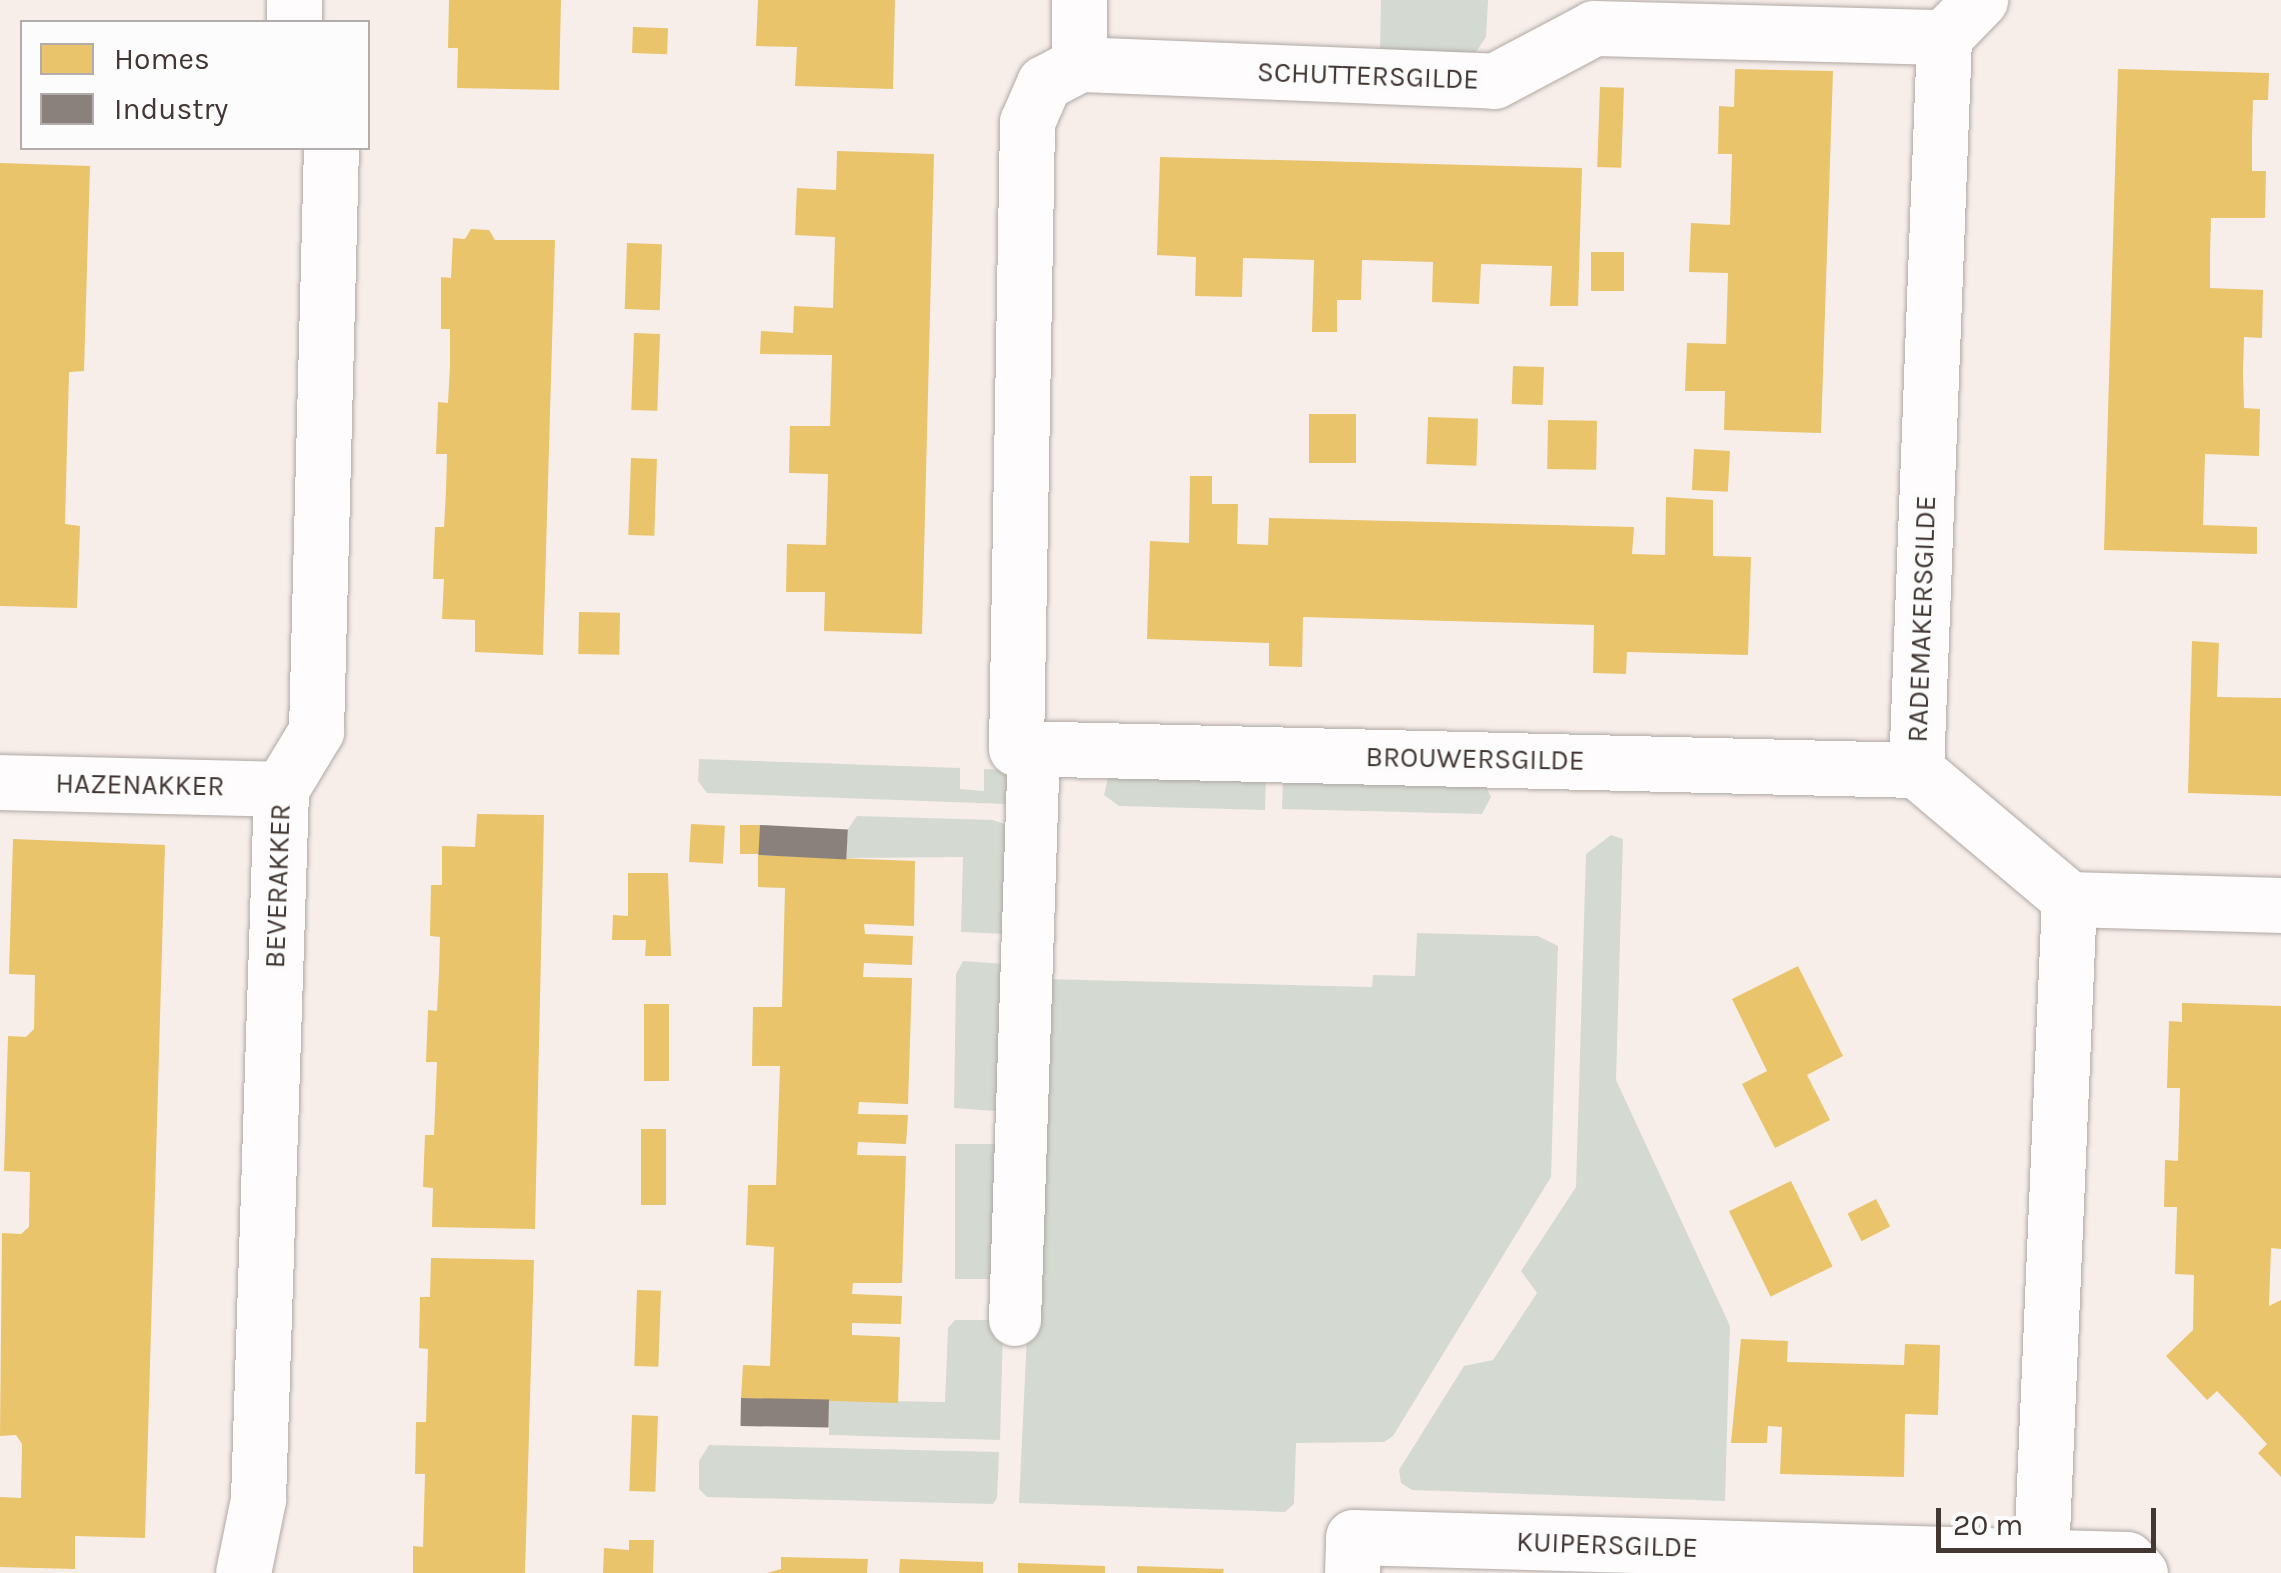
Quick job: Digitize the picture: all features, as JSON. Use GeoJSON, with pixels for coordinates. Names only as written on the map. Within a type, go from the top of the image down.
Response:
{"type":"FeatureCollection","features":[{"type":"Feature","properties":{"kind":"street"},"geometry":{"type":"LineString","coordinates":[[1015,1320],[1025,748],[1026,122],[1044,84],[1079,64],[1079,0]]}},
{"type":"Feature","properties":{"kind":"street","name":"SCHUTTERSGILDE"},"geometry":{"type":"LineString","coordinates":[[1079,64],[1494,82],[1594,28],[1962,19]]}},
{"type":"Feature","properties":{"kind":"street","name":"RADEMAKERSGILDE"},"geometry":{"type":"LineString","coordinates":[[1962,19],[1916,770],[2069,899]]}},
{"type":"Feature","properties":{"kind":"street","name":"BEVERAKKER"},"geometry":{"type":"LineString","coordinates":[[243,1573],[258,1499],[281,789],[316,731],[331,150]]}},
{"type":"Feature","properties":{"kind":"street","name":"BROUWERSGILDE"},"geometry":{"type":"LineString","coordinates":[[1025,748],[1916,770]]}},
{"type":"Feature","properties":{"kind":"street","name":"HAZENAKKER"},"geometry":{"type":"LineString","coordinates":[[0,782],[281,789]]}},
{"type":"Feature","properties":{"kind":"street"},"geometry":{"type":"LineString","coordinates":[[2140,1573],[2127,1559],[2041,1556],[2069,899],[2281,905]]}},
{"type":"Feature","properties":{"kind":"street","name":"KUIPERSGILDE"},"geometry":{"type":"LineString","coordinates":[[1353,1555],[2041,1556]]}},
{"type":"Feature","properties":{"kind":"shaded area"},"geometry":{"type":"Polygon","coordinates":[[[1381,0],[1488,0],[1486,37],[1476,52],[1464,54],[1380,53],[1381,0]]]}},
{"type":"Feature","properties":{"kind":"shaded area"},"geometry":{"type":"Polygon","coordinates":[[[699,759],[960,768],[960,789],[984,791],[984,769],[1019,770],[1017,801],[1005,804],[707,793],[698,781],[699,759]]]}},
{"type":"Feature","properties":{"kind":"shaded area"},"geometry":{"type":"Polygon","coordinates":[[[1108,778],[1266,779],[1265,810],[1119,806],[1104,795],[1108,778]]]}},
{"type":"Feature","properties":{"kind":"shaded area"},"geometry":{"type":"Polygon","coordinates":[[[1283,779],[1485,785],[1491,797],[1482,814],[1282,809],[1283,779]]]}},
{"type":"Feature","properties":{"kind":"shaded area"},"geometry":{"type":"Polygon","coordinates":[[[857,816],[993,820],[1010,826],[1007,934],[961,932],[963,857],[846,858],[848,829],[857,816]]]}},
{"type":"Feature","properties":{"kind":"shaded area"},"geometry":{"type":"Polygon","coordinates":[[[1611,835],[1623,839],[1616,1080],[1730,1326],[1725,1501],[1412,1490],[1401,1483],[1399,1470],[1464,1366],[1493,1360],[1537,1293],[1521,1271],[1576,1187],[1586,854],[1611,835]]]}},
{"type":"Feature","properties":{"kind":"shaded area"},"geometry":{"type":"Polygon","coordinates":[[[1417,933],[1538,936],[1558,946],[1551,1177],[1393,1436],[1384,1442],[1296,1443],[1294,1504],[1285,1512],[1019,1503],[1044,979],[1372,987],[1373,975],[1415,976],[1417,933]]]}},
{"type":"Feature","properties":{"kind":"shaded area"},"geometry":{"type":"Polygon","coordinates":[[[963,961],[1004,964],[1008,1112],[954,1108],[956,974],[963,961]]]}},
{"type":"Feature","properties":{"kind":"shaded area"},"geometry":{"type":"Polygon","coordinates":[[[955,1144],[1001,1144],[1001,1279],[955,1279],[955,1144]]]}},
{"type":"Feature","properties":{"kind":"shaded area"},"geometry":{"type":"Polygon","coordinates":[[[955,1320],[993,1320],[1003,1330],[1000,1440],[829,1435],[829,1400],[945,1402],[948,1328],[955,1320]]]}},
{"type":"Feature","properties":{"kind":"shaded area"},"geometry":{"type":"Polygon","coordinates":[[[709,1445],[999,1452],[997,1498],[993,1504],[707,1497],[699,1489],[699,1461],[709,1445]]]}},
{"type":"Feature","properties":{"kind":"building: Homes"},"geometry":{"type":"Polygon","coordinates":[[[449,0],[561,0],[559,90],[457,88],[458,48],[448,48],[449,0]]]}},
{"type":"Feature","properties":{"kind":"building: Homes"},"geometry":{"type":"Polygon","coordinates":[[[758,0],[895,0],[893,89],[795,86],[797,47],[756,46],[758,0]]]}},
{"type":"Feature","properties":{"kind":"building: Homes"},"geometry":{"type":"Polygon","coordinates":[[[633,27],[668,28],[667,54],[632,53],[633,27]]]}},
{"type":"Feature","properties":{"kind":"building: Homes"},"geometry":{"type":"Polygon","coordinates":[[[1735,69],[1833,71],[1821,433],[1724,430],[1725,391],[1685,391],[1687,343],[1726,344],[1728,273],[1689,272],[1691,223],[1730,225],[1732,154],[1718,154],[1719,106],[1734,107],[1735,69]]]}},
{"type":"Feature","properties":{"kind":"building: Homes"},"geometry":{"type":"Polygon","coordinates":[[[2118,69],[2269,73],[2268,100],[2253,100],[2252,136],[2252,171],[2266,171],[2265,218],[2211,218],[2210,253],[2210,288],[2263,290],[2262,338],[2244,337],[2243,372],[2244,408],[2260,409],[2259,456],[2205,454],[2203,525],[2257,527],[2257,554],[2104,550],[2118,69]]]}},
{"type":"Feature","properties":{"kind":"building: Homes"},"geometry":{"type":"Polygon","coordinates":[[[1600,87],[1624,88],[1621,168],[1597,167],[1600,87]]]}},
{"type":"Feature","properties":{"kind":"building: Homes"},"geometry":{"type":"Polygon","coordinates":[[[837,151],[934,154],[922,634],[824,631],[825,592],[786,592],[787,544],[826,545],[828,474],[789,473],[790,426],[830,426],[832,355],[760,354],[761,331],[793,333],[794,306],[833,308],[835,237],[795,235],[797,188],[836,190],[837,151]]]}},
{"type":"Feature","properties":{"kind":"building: Homes"},"geometry":{"type":"Polygon","coordinates":[[[1160,157],[1582,168],[1578,306],[1550,306],[1552,266],[1481,264],[1479,304],[1432,302],[1433,262],[1362,260],[1361,300],[1337,300],[1337,332],[1312,332],[1314,260],[1243,258],[1242,297],[1195,296],[1196,257],[1157,255],[1160,157]]]}},
{"type":"Feature","properties":{"kind":"building: Homes"},"geometry":{"type":"Polygon","coordinates":[[[0,163],[90,166],[84,371],[69,372],[65,524],[80,526],[77,608],[0,606],[0,163]]]}},
{"type":"Feature","properties":{"kind":"building: Homes"},"geometry":{"type":"Polygon","coordinates":[[[471,229],[489,230],[495,240],[555,240],[543,655],[475,652],[475,620],[442,619],[444,579],[433,579],[435,527],[444,527],[446,492],[447,454],[436,454],[438,402],[448,403],[450,366],[450,329],[441,329],[441,277],[451,278],[453,238],[465,239],[471,229]]]}},
{"type":"Feature","properties":{"kind":"building: Homes"},"geometry":{"type":"Polygon","coordinates":[[[627,243],[662,244],[660,310],[625,309],[627,243]]]}},
{"type":"Feature","properties":{"kind":"building: Homes"},"geometry":{"type":"Polygon","coordinates":[[[1591,252],[1624,252],[1624,291],[1591,291],[1591,252]]]}},
{"type":"Feature","properties":{"kind":"building: Homes"},"geometry":{"type":"Polygon","coordinates":[[[634,333],[660,334],[657,411],[631,410],[634,333]]]}},
{"type":"Feature","properties":{"kind":"building: Homes"},"geometry":{"type":"Polygon","coordinates":[[[1513,366],[1544,367],[1543,405],[1512,404],[1513,366]]]}},
{"type":"Feature","properties":{"kind":"building: Homes"},"geometry":{"type":"Polygon","coordinates":[[[1309,414],[1356,414],[1356,463],[1309,463],[1309,414]]]}},
{"type":"Feature","properties":{"kind":"building: Homes"},"geometry":{"type":"Polygon","coordinates":[[[1428,417],[1478,419],[1476,466],[1426,464],[1428,417]]]}},
{"type":"Feature","properties":{"kind":"building: Homes"},"geometry":{"type":"Polygon","coordinates":[[[1548,420],[1597,421],[1596,470],[1547,469],[1548,420]]]}},
{"type":"Feature","properties":{"kind":"building: Homes"},"geometry":{"type":"Polygon","coordinates":[[[1694,449],[1730,451],[1728,492],[1692,490],[1694,449]]]}},
{"type":"Feature","properties":{"kind":"building: Homes"},"geometry":{"type":"Polygon","coordinates":[[[631,458],[657,459],[654,536],[628,535],[631,458]]]}},
{"type":"Feature","properties":{"kind":"building: Homes"},"geometry":{"type":"Polygon","coordinates":[[[1190,476],[1212,476],[1212,504],[1238,504],[1237,544],[1268,545],[1269,518],[1634,527],[1632,554],[1665,555],[1666,497],[1713,500],[1713,556],[1751,557],[1748,655],[1627,652],[1626,674],[1593,673],[1594,625],[1303,617],[1302,667],[1269,666],[1269,643],[1147,639],[1150,541],[1189,543],[1190,476]]]}},
{"type":"Feature","properties":{"kind":"building: Homes"},"geometry":{"type":"Polygon","coordinates":[[[579,612],[620,613],[619,655],[578,654],[579,612]]]}},
{"type":"Feature","properties":{"kind":"building: Homes"},"geometry":{"type":"Polygon","coordinates":[[[2192,641],[2219,643],[2217,697],[2281,698],[2281,796],[2188,793],[2192,641]]]}},
{"type":"Feature","properties":{"kind":"building: Homes"},"geometry":{"type":"Polygon","coordinates":[[[477,814],[544,815],[535,1229],[432,1227],[433,1188],[423,1187],[425,1135],[434,1135],[437,1062],[426,1062],[428,1010],[437,1011],[439,973],[440,937],[430,936],[431,885],[442,885],[442,846],[475,847],[477,814]]]}},
{"type":"Feature","properties":{"kind":"building: Homes"},"geometry":{"type":"Polygon","coordinates":[[[691,824],[725,826],[723,864],[689,862],[691,824]]]}},
{"type":"Feature","properties":{"kind":"building: Homes"},"geometry":{"type":"Polygon","coordinates":[[[740,825],[760,825],[760,854],[740,854],[740,825]]]}},
{"type":"Feature","properties":{"kind":"building: Homes"},"geometry":{"type":"Polygon","coordinates":[[[13,839],[165,845],[145,1538],[75,1536],[75,1569],[0,1567],[0,1497],[21,1498],[22,1444],[16,1435],[0,1436],[2,1233],[21,1234],[29,1227],[30,1172],[4,1171],[8,1036],[26,1037],[34,1029],[35,975],[9,974],[13,839]]]}},
{"type":"Feature","properties":{"kind":"building: Homes"},"geometry":{"type":"Polygon","coordinates":[[[758,855],[915,861],[914,926],[864,924],[865,934],[913,936],[912,965],[864,963],[863,977],[912,978],[908,1104],[859,1102],[858,1114],[908,1115],[906,1144],[858,1142],[857,1155],[906,1156],[902,1283],[853,1283],[852,1294],[902,1296],[901,1324],[852,1323],[852,1335],[900,1337],[898,1403],[741,1398],[743,1365],[770,1366],[774,1247],[746,1245],[748,1185],[776,1185],[780,1066],[752,1066],[753,1007],[782,1007],[785,888],[758,887],[758,855]]]}},
{"type":"Feature","properties":{"kind":"building: Homes"},"geometry":{"type":"Polygon","coordinates":[[[628,873],[668,873],[671,956],[645,956],[646,940],[612,940],[613,915],[628,916],[628,873]]]}},
{"type":"Feature","properties":{"kind":"building: Homes"},"geometry":{"type":"Polygon","coordinates":[[[1798,966],[1843,1056],[1807,1075],[1830,1120],[1775,1148],[1742,1084],[1767,1071],[1732,999],[1798,966]]]}},
{"type":"Feature","properties":{"kind":"building: Homes"},"geometry":{"type":"Polygon","coordinates":[[[2182,1003],[2281,1006],[2281,1249],[2271,1248],[2269,1306],[2281,1300],[2281,1477],[2258,1453],[2267,1444],[2242,1417],[2217,1391],[2207,1400],[2166,1356],[2193,1330],[2194,1275],[2175,1274],[2177,1207],[2164,1207],[2165,1160],[2178,1161],[2180,1088],[2167,1088],[2169,1021],[2182,1022],[2182,1003]]]}},
{"type":"Feature","properties":{"kind":"building: Homes"},"geometry":{"type":"Polygon","coordinates":[[[644,1004],[669,1004],[669,1081],[644,1081],[644,1004]]]}},
{"type":"Feature","properties":{"kind":"building: Homes"},"geometry":{"type":"Polygon","coordinates":[[[641,1129],[666,1129],[666,1205],[641,1205],[641,1129]]]}},
{"type":"Feature","properties":{"kind":"building: Homes"},"geometry":{"type":"Polygon","coordinates":[[[1791,1181],[1833,1266],[1771,1297],[1729,1211],[1791,1181]]]}},
{"type":"Feature","properties":{"kind":"building: Homes"},"geometry":{"type":"Polygon","coordinates":[[[1876,1199],[1890,1227],[1862,1241],[1847,1214],[1876,1199]]]}},
{"type":"Feature","properties":{"kind":"building: Homes"},"geometry":{"type":"Polygon","coordinates":[[[431,1258],[534,1260],[525,1573],[413,1573],[413,1546],[423,1547],[425,1474],[415,1474],[416,1422],[426,1422],[428,1349],[419,1348],[420,1297],[430,1297],[431,1258]]]}},
{"type":"Feature","properties":{"kind":"building: Homes"},"geometry":{"type":"Polygon","coordinates":[[[637,1290],[661,1291],[658,1367],[634,1366],[637,1290]]]}},
{"type":"Feature","properties":{"kind":"building: Homes"},"geometry":{"type":"Polygon","coordinates":[[[1741,1339],[1788,1341],[1787,1362],[1904,1365],[1905,1344],[1940,1345],[1938,1415],[1905,1414],[1904,1477],[1780,1474],[1782,1427],[1768,1426],[1767,1443],[1731,1443],[1741,1339]]]}},
{"type":"Feature","properties":{"kind":"building: Homes"},"geometry":{"type":"Polygon","coordinates":[[[632,1415],[658,1416],[655,1492],[629,1491],[632,1415]]]}},
{"type":"Feature","properties":{"kind":"building: Homes"},"geometry":{"type":"Polygon","coordinates":[[[629,1540],[654,1540],[653,1573],[603,1573],[604,1548],[629,1550],[629,1540]]]}},
{"type":"Feature","properties":{"kind":"building: Homes"},"geometry":{"type":"Polygon","coordinates":[[[781,1557],[868,1559],[867,1573],[767,1573],[781,1569],[781,1557]]]}},
{"type":"Feature","properties":{"kind":"building: Homes"},"geometry":{"type":"Polygon","coordinates":[[[900,1559],[983,1562],[983,1573],[899,1573],[900,1559]]]}},
{"type":"Feature","properties":{"kind":"building: Homes"},"geometry":{"type":"Polygon","coordinates":[[[1018,1563],[1105,1566],[1105,1573],[1018,1573],[1018,1563]]]}},
{"type":"Feature","properties":{"kind":"building: Homes"},"geometry":{"type":"Polygon","coordinates":[[[1137,1566],[1224,1569],[1223,1573],[1137,1573],[1137,1566]]]}},
{"type":"Feature","properties":{"kind":"building: Industry"},"geometry":{"type":"Polygon","coordinates":[[[760,825],[848,830],[846,860],[758,855],[760,825]]]}},
{"type":"Feature","properties":{"kind":"building: Industry"},"geometry":{"type":"Polygon","coordinates":[[[741,1398],[829,1400],[828,1428],[741,1426],[741,1398]]]}}]}
